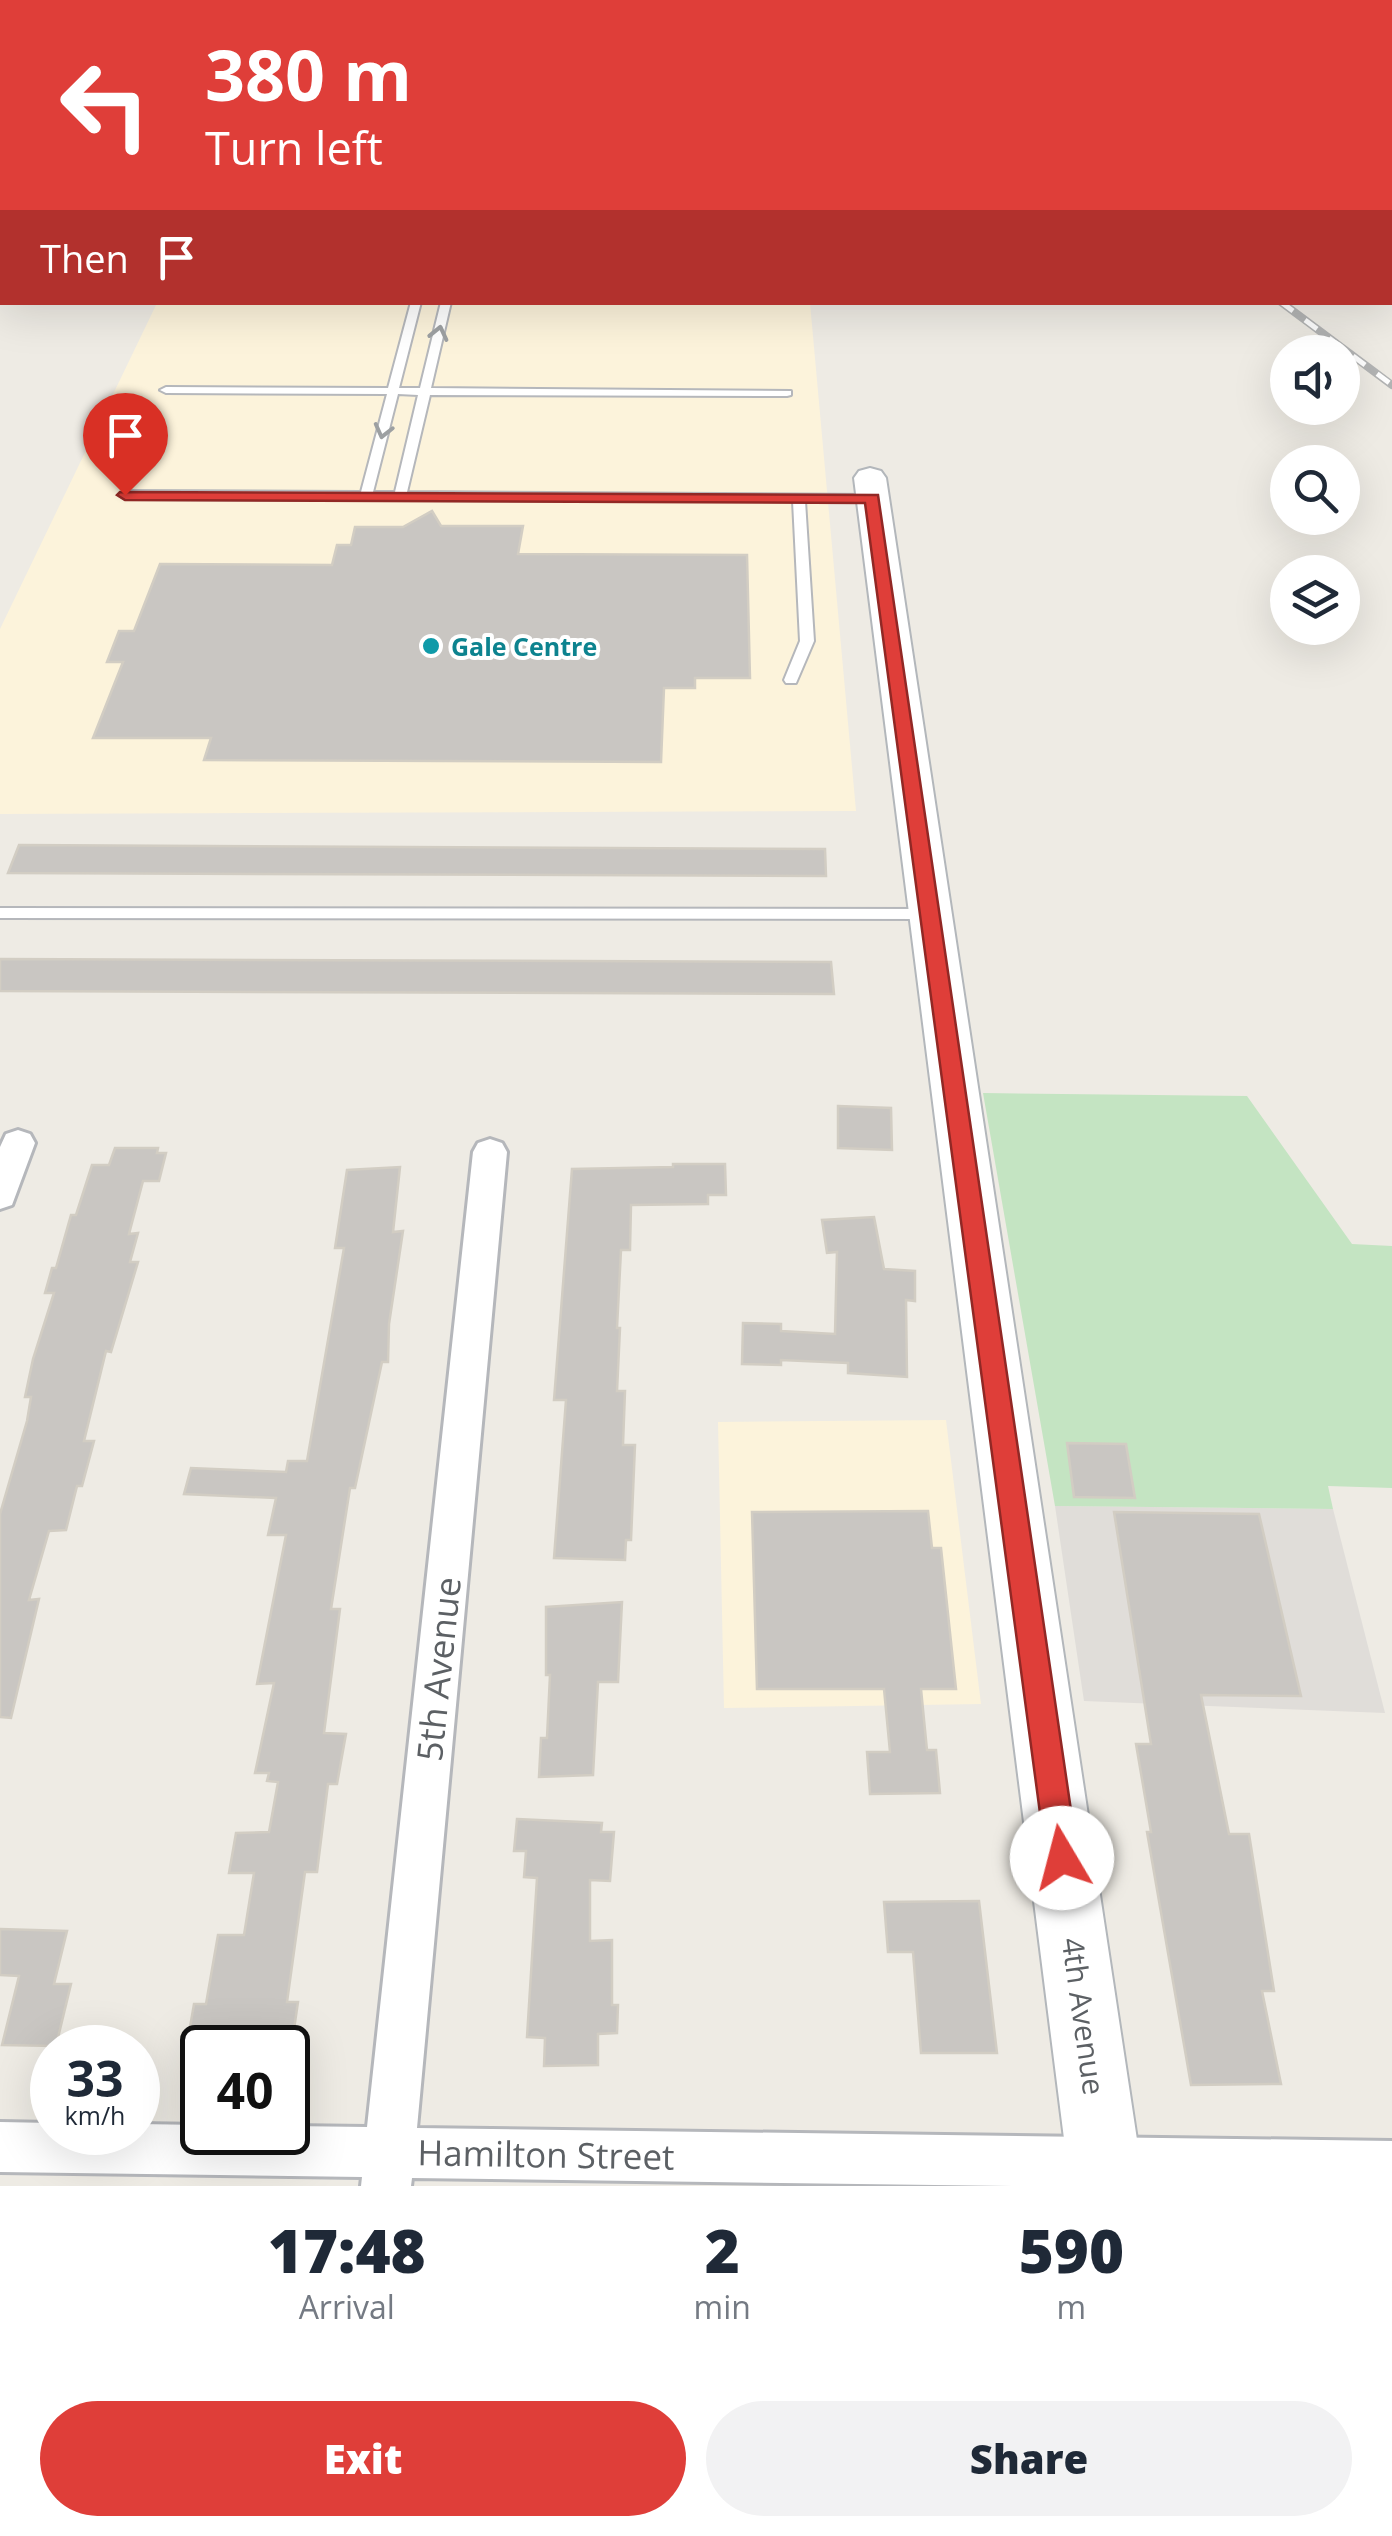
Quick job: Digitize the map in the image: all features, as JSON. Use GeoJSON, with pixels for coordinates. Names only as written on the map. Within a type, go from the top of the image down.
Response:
{"type":"FeatureCollection","features":[{"type":"Feature","properties":{"kind":"street","name":"4th Avenue"},"geometry":{"type":"LineString","coordinates":[[871,488],[1106,2174]]}},
{"type":"Feature","properties":{"kind":"street"},"geometry":{"type":"LineString","coordinates":[[0,1196],[18,1143]]}},
{"type":"Feature","properties":{"kind":"street","name":"5th Avenue"},"geometry":{"type":"LineString","coordinates":[[387,2168],[490,1152]]}},
{"type":"Feature","properties":{"kind":"street","name":"Hamilton Street"},"geometry":{"type":"LineString","coordinates":[[0,2146],[387,2168],[1106,2174],[1392,2166]]}},
{"type":"Feature","properties":{"kind":"lane"},"geometry":{"type":"LineString","coordinates":[[366,496],[415,305]]}},
{"type":"Feature","properties":{"kind":"lane"},"geometry":{"type":"LineString","coordinates":[[400,496],[445,305]]}},
{"type":"Feature","properties":{"kind":"lane"},"geometry":{"type":"LineString","coordinates":[[166,390],[787,393]]}},
{"type":"Feature","properties":{"kind":"lane"},"geometry":{"type":"LineString","coordinates":[[125,495],[799,498],[871,488]]}},
{"type":"Feature","properties":{"kind":"lane"},"geometry":{"type":"LineString","coordinates":[[790,680],[807,641],[799,498]]}},
{"type":"Feature","properties":{"kind":"lane"},"geometry":{"type":"LineString","coordinates":[[0,912],[928,914]]}},
{"type":"Feature","properties":{"kind":"shaded area"},"geometry":{"type":"Polygon","coordinates":[[[156,305],[810,305],[856,811],[0,814],[0,629],[156,305]]]}},
{"type":"Feature","properties":{"kind":"shaded area"},"geometry":{"type":"Polygon","coordinates":[[[946,1420],[981,1704],[724,1708],[718,1422],[946,1420]]]}},
{"type":"Feature","properties":{"kind":"shaded area"},"geometry":{"type":"Polygon","coordinates":[[[1055,1506],[1333,1509],[1385,1713],[1084,1701],[1055,1506]]]}},
{"type":"Feature","properties":{"kind":"green space"},"geometry":{"type":"Polygon","coordinates":[[[983,1093],[1247,1096],[1352,1244],[1392,1246],[1392,1488],[1328,1486],[1333,1509],[1055,1506],[983,1093]]]}},
{"type":"Feature","properties":{"kind":"building","name":"Gale Centre"},"geometry":{"type":"Polygon","coordinates":[[[432,511],[441,526],[523,526],[518,554],[747,555],[750,678],[695,678],[695,688],[664,688],[661,762],[204,760],[211,738],[93,738],[123,662],[107,662],[119,631],[134,631],[160,564],[332,565],[337,545],[351,545],[355,527],[403,527],[432,511]]]}},
{"type":"Feature","properties":{"kind":"building"},"geometry":{"type":"Polygon","coordinates":[[[19,845],[825,849],[826,876],[8,873],[19,845]]]}},
{"type":"Feature","properties":{"kind":"building"},"geometry":{"type":"Polygon","coordinates":[[[0,959],[831,962],[834,994],[0,991],[0,959]]]}},
{"type":"Feature","properties":{"kind":"building"},"geometry":{"type":"Polygon","coordinates":[[[838,1106],[891,1108],[892,1150],[838,1148],[838,1106]]]}},
{"type":"Feature","properties":{"kind":"building"},"geometry":{"type":"Polygon","coordinates":[[[115,1148],[158,1148],[157,1153],[166,1153],[159,1181],[143,1181],[129,1234],[138,1233],[130,1262],[138,1262],[111,1352],[106,1351],[84,1441],[94,1441],[82,1486],[77,1486],[66,1530],[49,1531],[29,1600],[39,1599],[11,1718],[0,1717],[0,1514],[27,1421],[31,1397],[25,1397],[33,1359],[54,1293],[45,1293],[52,1268],[56,1268],[71,1215],[76,1215],[92,1165],[109,1165],[115,1148]]]}},
{"type":"Feature","properties":{"kind":"building"},"geometry":{"type":"Polygon","coordinates":[[[725,1164],[726,1195],[708,1195],[708,1204],[631,1205],[630,1250],[621,1250],[617,1328],[617,1391],[625,1391],[623,1445],[635,1445],[631,1540],[626,1540],[625,1560],[554,1558],[566,1400],[554,1400],[572,1169],[725,1164]]]}},
{"type":"Feature","properties":{"kind":"building"},"geometry":{"type":"Polygon","coordinates":[[[400,1167],[393,1232],[403,1231],[389,1324],[388,1362],[382,1362],[355,1488],[350,1488],[331,1609],[340,1609],[324,1733],[346,1734],[337,1784],[328,1784],[317,1872],[305,1872],[287,2002],[298,2002],[295,2025],[190,2025],[194,2004],[206,2004],[218,1935],[244,1935],[254,1873],[229,1873],[236,1833],[269,1832],[278,1782],[267,1781],[269,1773],[255,1773],[274,1683],[257,1684],[286,1535],[268,1535],[276,1498],[184,1494],[191,1468],[286,1472],[288,1461],[307,1461],[344,1248],[335,1248],[347,1170],[400,1167]]]}},
{"type":"Feature","properties":{"kind":"building"},"geometry":{"type":"Polygon","coordinates":[[[874,1217],[884,1269],[915,1271],[915,1301],[906,1300],[907,1377],[848,1373],[848,1363],[781,1360],[781,1365],[742,1364],[743,1323],[781,1324],[781,1331],[835,1334],[837,1252],[827,1253],[822,1220],[874,1217]]]}},
{"type":"Feature","properties":{"kind":"building"},"geometry":{"type":"Polygon","coordinates":[[[1067,1443],[1126,1444],[1135,1498],[1074,1497],[1067,1443]]]}},
{"type":"Feature","properties":{"kind":"building"},"geometry":{"type":"Polygon","coordinates":[[[928,1511],[932,1548],[941,1548],[956,1689],[921,1689],[927,1750],[936,1750],[940,1793],[870,1794],[867,1752],[890,1752],[884,1689],[757,1689],[752,1512],[928,1511]]]}},
{"type":"Feature","properties":{"kind":"building"},"geometry":{"type":"Polygon","coordinates":[[[1114,1512],[1259,1514],[1301,1696],[1201,1695],[1229,1834],[1249,1834],[1274,1991],[1262,1991],[1281,2084],[1191,2085],[1147,1832],[1151,1832],[1136,1744],[1151,1744],[1114,1512]]]}},
{"type":"Feature","properties":{"kind":"building"},"geometry":{"type":"Polygon","coordinates":[[[622,1602],[618,1682],[598,1682],[593,1775],[539,1777],[541,1738],[547,1738],[550,1675],[546,1675],[546,1607],[622,1602]]]}},
{"type":"Feature","properties":{"kind":"building"},"geometry":{"type":"Polygon","coordinates":[[[517,1819],[602,1823],[601,1832],[614,1832],[610,1881],[590,1880],[590,1941],[612,1940],[612,2005],[618,2005],[617,2033],[598,2034],[598,2065],[544,2066],[545,2038],[527,2037],[537,1878],[524,1877],[526,1851],[514,1851],[517,1819]]]}},
{"type":"Feature","properties":{"kind":"building"},"geometry":{"type":"Polygon","coordinates":[[[979,1901],[997,2053],[921,2053],[913,1952],[888,1952],[884,1902],[979,1901]]]}},
{"type":"Feature","properties":{"kind":"building"},"geometry":{"type":"Polygon","coordinates":[[[0,1929],[67,1931],[54,1984],[71,1984],[61,2025],[30,2025],[30,2046],[2,2045],[19,1976],[0,1975],[0,1929]]]}},
{"type":"Feature","properties":{"kind":"railway"},"geometry":{"type":"LineString","coordinates":[[1285,305],[1392,385]]}},
{"type":"Feature","properties":{"kind":"place","name":"Gale Centre"},"geometry":{"type":"Point","coordinates":[431,646]}},
{"type":"Feature","properties":{"kind":"route"},"geometry":{"type":"LineString","coordinates":[[125,495],[872,498],[1062,1858]]}}]}
